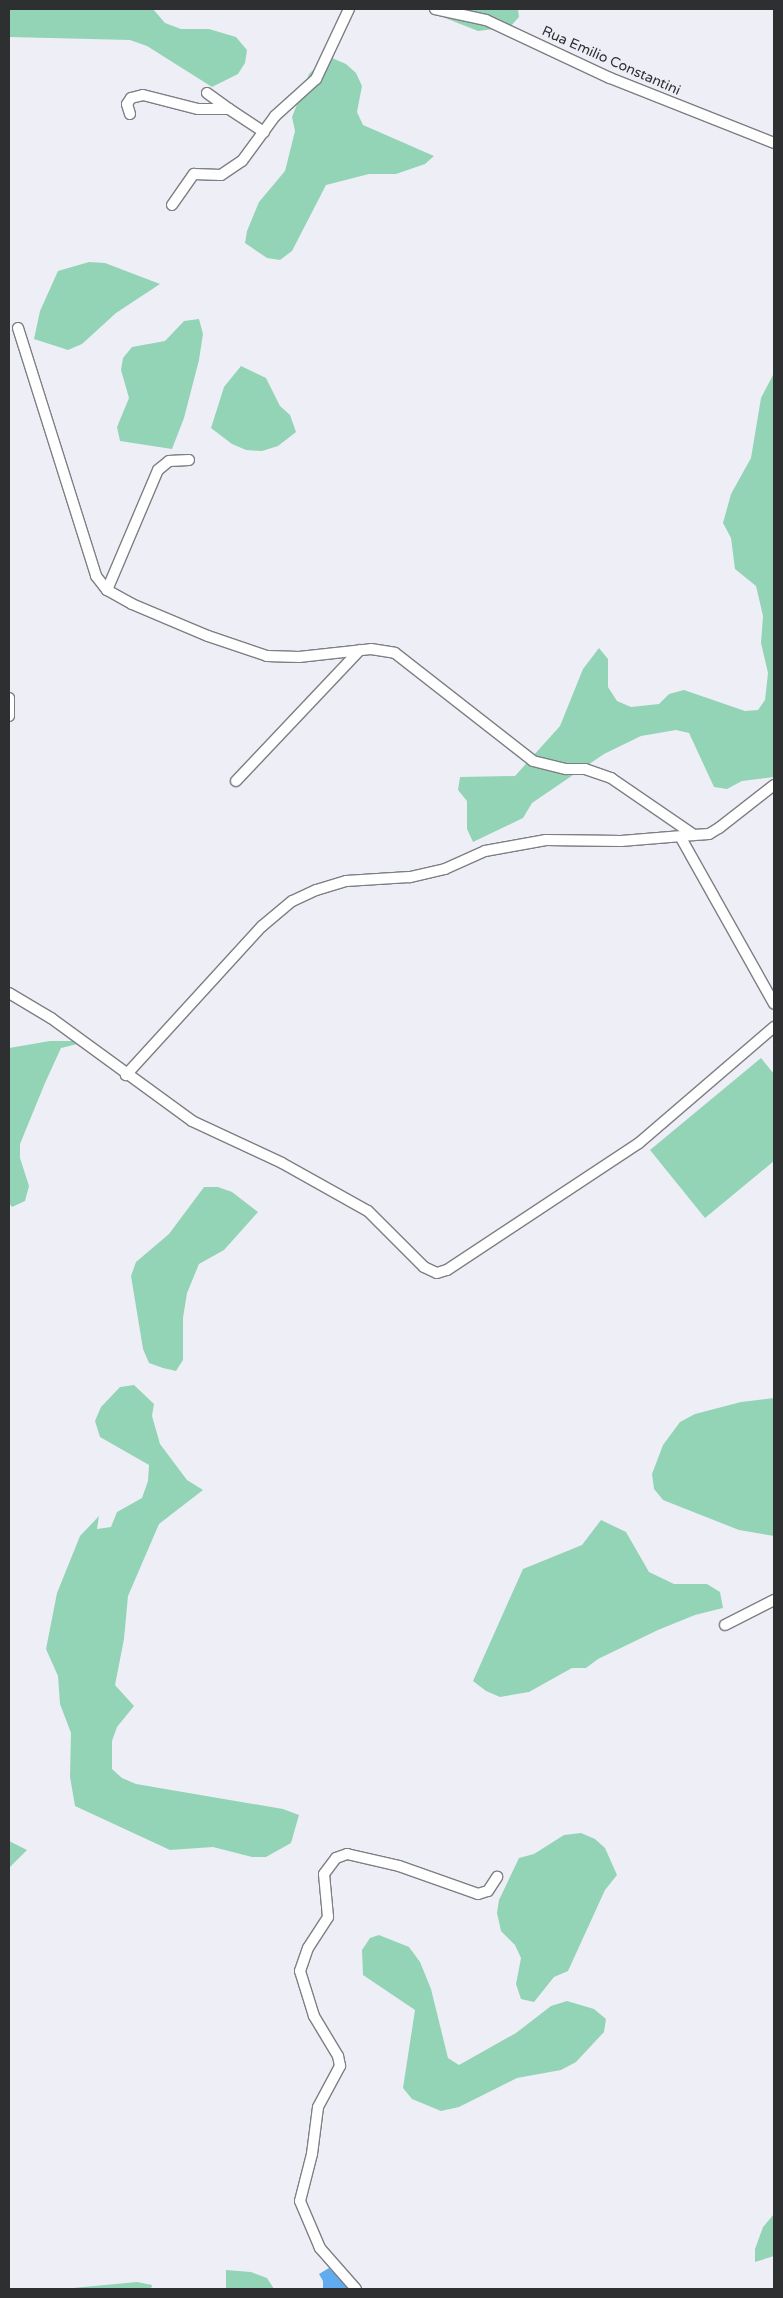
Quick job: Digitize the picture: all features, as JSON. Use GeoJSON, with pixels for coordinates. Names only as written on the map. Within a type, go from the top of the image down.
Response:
{"type":"FeatureCollection","features":[{"type":"Feature","properties":{"kind":"street"},"geometry":{"type":"LineString","coordinates":[[172,205],[190,177],[198,174],[221,175],[230,171],[284,106],[316,80],[349,9]]}},
{"type":"Feature","properties":{"kind":"street","name":"Rua Emilio Constantini"},"geometry":{"type":"LineString","coordinates":[[435,9],[486,20],[610,78],[774,143]]}},
{"type":"Feature","properties":{"kind":"street"},"geometry":{"type":"LineString","coordinates":[[207,93],[264,132]]}},
{"type":"Feature","properties":{"kind":"street"},"geometry":{"type":"LineString","coordinates":[[130,114],[128,101],[143,95],[198,109],[229,109]]}},
{"type":"Feature","properties":{"kind":"street"},"geometry":{"type":"LineString","coordinates":[[18,328],[96,576],[107,590],[132,604],[208,636],[267,656],[299,657],[360,650],[395,653],[533,761],[566,770],[585,769],[611,778],[694,835]]}},
{"type":"Feature","properties":{"kind":"street"},"geometry":{"type":"LineString","coordinates":[[107,590],[158,470],[169,461],[189,460]]}},
{"type":"Feature","properties":{"kind":"street"},"geometry":{"type":"LineString","coordinates":[[236,781],[360,650]]}},
{"type":"Feature","properties":{"kind":"street"},"geometry":{"type":"LineString","coordinates":[[9,698],[9,716]]}},
{"type":"Feature","properties":{"kind":"street"},"geometry":{"type":"LineString","coordinates":[[126,1075],[262,926],[292,901],[316,890],[346,881],[409,877],[445,870],[484,851],[546,840],[681,838],[709,834],[774,785]]}},
{"type":"Feature","properties":{"kind":"street"},"geometry":{"type":"LineString","coordinates":[[681,838],[774,1004]]}},
{"type":"Feature","properties":{"kind":"street"},"geometry":{"type":"LineString","coordinates":[[9,993],[51,1018],[126,1075],[192,1121],[282,1163],[368,1211],[424,1267],[437,1273],[447,1270],[639,1143],[774,1027]]}},
{"type":"Feature","properties":{"kind":"street"},"geometry":{"type":"LineString","coordinates":[[725,1625],[774,1600]]}},
{"type":"Feature","properties":{"kind":"street"},"geometry":{"type":"LineString","coordinates":[[356,2289],[320,2248],[300,2201],[312,2154],[318,2107],[340,2066],[338,2056],[314,2016],[300,1971],[308,1948],[328,1917],[324,1874],[331,1862],[347,1854],[398,1866],[478,1894],[488,1891],[497,1877]]}},
{"type":"Feature","properties":{"kind":"green space"},"geometry":{"type":"Polygon","coordinates":[[[9,9],[153,9],[165,23],[181,29],[209,29],[236,37],[247,50],[245,63],[238,74],[212,87],[147,46],[130,40],[9,37],[9,9]]]}},
{"type":"Feature","properties":{"kind":"green space"},"geometry":{"type":"Polygon","coordinates":[[[435,9],[518,9],[519,17],[510,27],[478,31],[435,14],[435,9]]]}},
{"type":"Feature","properties":{"kind":"green space"},"geometry":{"type":"Polygon","coordinates":[[[332,58],[346,64],[356,73],[362,86],[357,112],[363,125],[434,156],[425,164],[396,174],[369,174],[326,185],[292,251],[280,260],[267,258],[245,243],[247,231],[259,202],[285,171],[295,131],[292,117],[309,74],[319,64],[332,58]]]}},
{"type":"Feature","properties":{"kind":"green space"},"geometry":{"type":"Polygon","coordinates":[[[89,262],[105,263],[160,284],[116,313],[82,344],[68,350],[34,339],[40,311],[58,271],[89,262]]]}},
{"type":"Feature","properties":{"kind":"green space"},"geometry":{"type":"Polygon","coordinates":[[[199,319],[203,334],[199,360],[184,418],[172,449],[120,441],[117,427],[129,398],[121,370],[123,358],[132,347],[165,341],[184,321],[199,319]]]}},
{"type":"Feature","properties":{"kind":"green space"},"geometry":{"type":"Polygon","coordinates":[[[241,366],[266,378],[280,406],[290,415],[296,432],[278,446],[262,451],[246,450],[232,444],[211,428],[224,387],[241,366]]]}},
{"type":"Feature","properties":{"kind":"green space"},"geometry":{"type":"Polygon","coordinates":[[[774,373],[774,777],[742,781],[727,789],[714,787],[689,733],[676,730],[641,736],[604,754],[532,803],[523,818],[473,842],[467,829],[467,801],[458,790],[460,777],[515,776],[560,726],[583,669],[599,648],[608,659],[608,687],[617,701],[631,707],[659,704],[669,694],[684,690],[745,711],[758,710],[765,700],[768,673],[761,643],[763,616],[756,586],[735,569],[731,538],[723,523],[731,494],[751,458],[761,398],[774,373]]]}},
{"type":"Feature","properties":{"kind":"green space"},"geometry":{"type":"Polygon","coordinates":[[[50,1041],[90,1041],[61,1048],[20,1144],[20,1158],[29,1186],[25,1201],[12,1207],[9,1203],[9,1048],[50,1041]]]}},
{"type":"Feature","properties":{"kind":"green space"},"geometry":{"type":"Polygon","coordinates":[[[761,1058],[774,1074],[774,1161],[705,1218],[650,1150],[761,1058]]]}},
{"type":"Feature","properties":{"kind":"green space"},"geometry":{"type":"Polygon","coordinates":[[[204,1187],[218,1187],[232,1192],[258,1212],[224,1250],[199,1264],[187,1293],[183,1318],[183,1360],[176,1371],[149,1363],[143,1349],[131,1276],[136,1262],[169,1234],[204,1187]]]}},
{"type":"Feature","properties":{"kind":"green space"},"geometry":{"type":"Polygon","coordinates":[[[134,1385],[154,1404],[152,1416],[160,1444],[187,1480],[203,1490],[159,1524],[128,1596],[124,1639],[115,1685],[134,1706],[117,1727],[112,1741],[112,1769],[122,1778],[136,1784],[283,1809],[299,1815],[291,1843],[266,1857],[252,1857],[213,1847],[170,1850],[75,1806],[70,1777],[71,1733],[60,1704],[58,1676],[46,1649],[57,1593],[80,1536],[99,1516],[97,1529],[111,1527],[117,1512],[142,1498],[148,1481],[149,1465],[100,1437],[95,1421],[101,1407],[120,1387],[134,1385]]]}},
{"type":"Feature","properties":{"kind":"green space"},"geometry":{"type":"Polygon","coordinates":[[[774,1398],[774,1536],[739,1530],[663,1500],[654,1489],[652,1474],[663,1445],[680,1422],[695,1414],[741,1402],[774,1398]]]}},
{"type":"Feature","properties":{"kind":"green space"},"geometry":{"type":"Polygon","coordinates":[[[601,1520],[626,1532],[649,1572],[674,1584],[707,1584],[720,1592],[723,1608],[695,1615],[658,1630],[598,1659],[586,1668],[572,1668],[529,1692],[500,1697],[486,1691],[473,1681],[523,1569],[582,1545],[601,1520]]]}},
{"type":"Feature","properties":{"kind":"green space"},"geometry":{"type":"Polygon","coordinates":[[[581,1833],[595,1839],[605,1848],[617,1875],[605,1890],[568,1971],[554,1977],[534,2002],[521,1999],[516,1984],[521,1958],[515,1945],[501,1931],[497,1913],[499,1900],[519,1858],[534,1854],[564,1835],[581,1833]]]}},
{"type":"Feature","properties":{"kind":"green space"},"geometry":{"type":"Polygon","coordinates":[[[9,1841],[27,1850],[9,1868],[9,1841]]]}},
{"type":"Feature","properties":{"kind":"green space"},"geometry":{"type":"Polygon","coordinates":[[[379,1935],[409,1947],[420,1962],[431,1989],[448,2058],[459,2065],[516,2033],[551,2006],[567,2001],[594,2009],[606,2019],[604,2032],[576,2062],[561,2070],[517,2078],[459,2107],[441,2111],[412,2099],[403,2088],[415,2010],[363,1975],[362,1950],[370,1938],[379,1935]]]}},
{"type":"Feature","properties":{"kind":"green space"},"geometry":{"type":"Polygon","coordinates":[[[774,2214],[774,2256],[755,2262],[755,2249],[763,2227],[774,2214]]]}},
{"type":"Feature","properties":{"kind":"green space"},"geometry":{"type":"Polygon","coordinates":[[[226,2270],[251,2272],[267,2278],[274,2289],[226,2289],[226,2270]]]}},
{"type":"Feature","properties":{"kind":"green space"},"geometry":{"type":"Polygon","coordinates":[[[137,2282],[152,2285],[151,2289],[62,2289],[137,2282]]]}},
{"type":"Feature","properties":{"kind":"water"},"geometry":{"type":"Polygon","coordinates":[[[329,2268],[348,2287],[347,2289],[323,2289],[323,2281],[319,2274],[329,2268]]]}}]}
